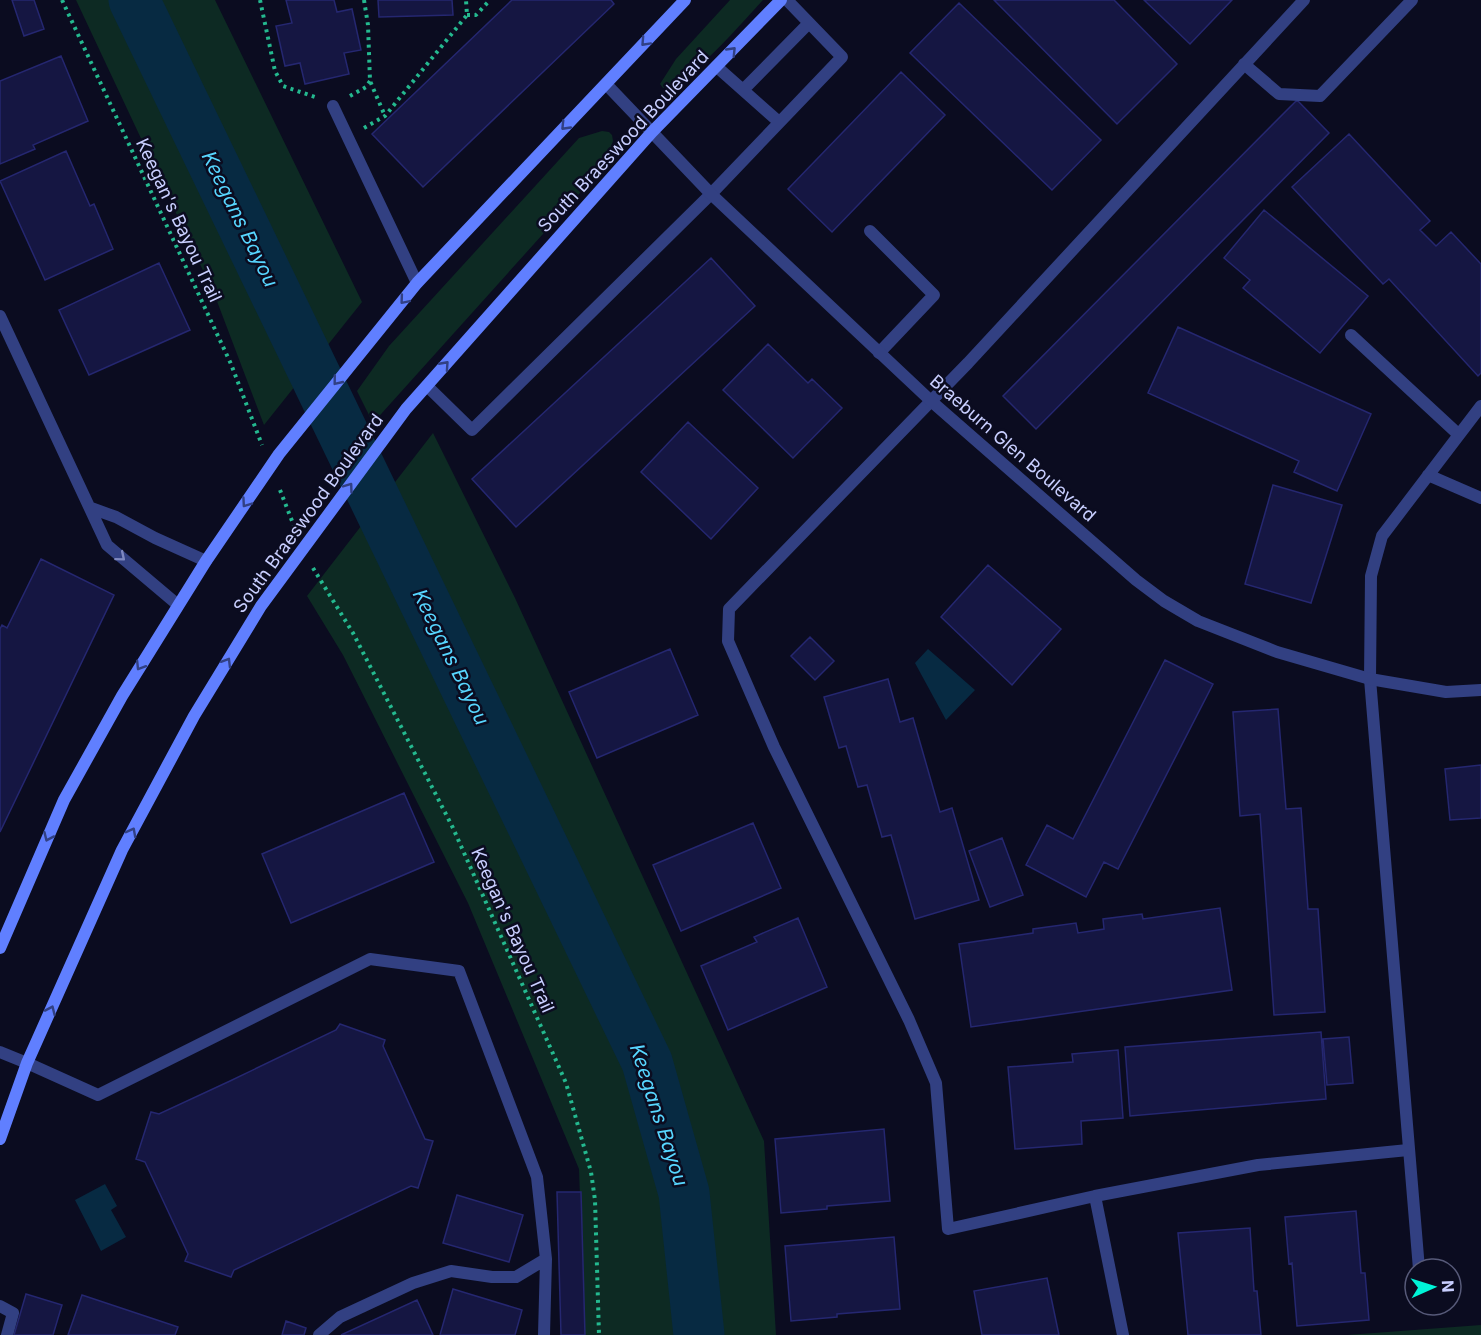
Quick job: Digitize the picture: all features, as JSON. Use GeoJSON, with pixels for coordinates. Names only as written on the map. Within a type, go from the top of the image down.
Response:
{"type":"FeatureCollection","features":[{"type":"Feature","properties":{"kind":"main road"},"geometry":{"type":"LineString","coordinates":[[0,948],[64,800],[122,696],[206,561],[279,454],[417,283],[685,0]]}},
{"type":"Feature","properties":{"kind":"main road","name":"South Braeswood Boulevard"},"geometry":{"type":"LineString","coordinates":[[0,1138],[27,1063],[122,850],[194,716],[261,606],[406,409],[652,132],[781,0]]}},
{"type":"Feature","properties":{"kind":"street"},"geometry":{"type":"LineString","coordinates":[[427,386],[472,430],[711,194],[842,57],[787,0]]}},
{"type":"Feature","properties":{"kind":"street"},"geometry":{"type":"LineString","coordinates":[[1304,0],[968,363],[729,609],[728,641],[774,747],[909,1020],[936,1083],[948,1229],[1095,1196],[1258,1165],[1408,1150]]}},
{"type":"Feature","properties":{"kind":"street"},"geometry":{"type":"LineString","coordinates":[[1244,64],[1279,94],[1320,96],[1412,0]]}},
{"type":"Feature","properties":{"kind":"street"},"geometry":{"type":"LineString","coordinates":[[743,90],[809,23]]}},
{"type":"Feature","properties":{"kind":"street"},"geometry":{"type":"LineString","coordinates":[[717,67],[779,122]]}},
{"type":"Feature","properties":{"kind":"street","name":"Braeburn Glen Boulevard"},"geometry":{"type":"LineString","coordinates":[[606,84],[711,194],[879,353],[1136,580],[1164,601],[1197,621],[1237,637],[1277,652],[1370,679],[1446,692],[1481,690]]}},
{"type":"Feature","properties":{"kind":"street"},"geometry":{"type":"LineString","coordinates":[[333,106],[417,283]]}},
{"type":"Feature","properties":{"kind":"street"},"geometry":{"type":"LineString","coordinates":[[870,231],[934,295],[879,353]]}},
{"type":"Feature","properties":{"kind":"street"},"geometry":{"type":"LineString","coordinates":[[0,316],[107,545],[178,605]]}},
{"type":"Feature","properties":{"kind":"street"},"geometry":{"type":"LineString","coordinates":[[1351,335],[1458,434]]}},
{"type":"Feature","properties":{"kind":"street"},"geometry":{"type":"LineString","coordinates":[[1418,1257],[1370,679],[1371,576],[1382,536],[1481,406]]}},
{"type":"Feature","properties":{"kind":"street"},"geometry":{"type":"LineString","coordinates":[[1428,475],[1481,498]]}},
{"type":"Feature","properties":{"kind":"street"},"geometry":{"type":"LineString","coordinates":[[91,508],[116,517],[154,538],[206,561]]}},
{"type":"Feature","properties":{"kind":"street"},"geometry":{"type":"LineString","coordinates":[[0,1052],[99,1095],[370,959],[459,971],[537,1177],[546,1259],[544,1335]]}},
{"type":"Feature","properties":{"kind":"street"},"geometry":{"type":"LineString","coordinates":[[1095,1196],[1123,1335]]}},
{"type":"Feature","properties":{"kind":"street"},"geometry":{"type":"LineString","coordinates":[[319,1335],[340,1317],[422,1280],[451,1271],[492,1277],[516,1276],[546,1259]]}},
{"type":"Feature","properties":{"kind":"street"},"geometry":{"type":"LineString","coordinates":[[0,1306],[13,1313],[7,1335]]}},
{"type":"Feature","properties":{"kind":"path","name":"Keegan's Bayou Trail"},"geometry":{"type":"LineString","coordinates":[[62,0],[231,364],[265,453]]}},
{"type":"Feature","properties":{"kind":"path"},"geometry":{"type":"LineString","coordinates":[[260,0],[275,71],[283,86],[293,91],[308,93]]}},
{"type":"Feature","properties":{"kind":"path"},"geometry":{"type":"LineString","coordinates":[[364,0],[368,25],[370,81],[385,116]]}},
{"type":"Feature","properties":{"kind":"path"},"geometry":{"type":"LineString","coordinates":[[348,137],[385,116],[467,15],[466,0]]}},
{"type":"Feature","properties":{"kind":"path"},"geometry":{"type":"LineString","coordinates":[[467,15],[476,15],[490,0]]}},
{"type":"Feature","properties":{"kind":"path"},"geometry":{"type":"LineString","coordinates":[[280,490],[296,529]]}},
{"type":"Feature","properties":{"kind":"path","name":"Keegan's Bayou Trail"},"geometry":{"type":"LineString","coordinates":[[311,565],[353,633],[453,828],[566,1083],[591,1172],[595,1200],[599,1335]]}},
{"type":"Feature","properties":{"kind":"green space"},"geometry":{"type":"Polygon","coordinates":[[[76,0],[215,0],[362,302],[264,425],[215,296],[76,0]]]}},
{"type":"Feature","properties":{"kind":"green space"},"geometry":{"type":"Polygon","coordinates":[[[730,0],[763,0],[700,66],[673,86],[663,88],[660,84],[676,59],[730,0]]]}},
{"type":"Feature","properties":{"kind":"green space"},"geometry":{"type":"Polygon","coordinates":[[[602,131],[609,132],[613,141],[605,165],[373,423],[357,391],[389,346],[579,138],[602,131]]]}},
{"type":"Feature","properties":{"kind":"green space"},"geometry":{"type":"Polygon","coordinates":[[[433,433],[515,598],[764,1141],[776,1335],[585,1335],[579,1169],[468,903],[343,655],[307,596],[433,433]]]}},
{"type":"Feature","properties":{"kind":"green space"},"geometry":{"type":"Polygon","coordinates":[[[1481,1325],[1481,1335],[1347,1335],[1481,1325]]]}},
{"type":"Feature","properties":{"kind":"water"},"geometry":{"type":"Polygon","coordinates":[[[928,649],[975,690],[946,720],[915,663],[928,649]]]}},
{"type":"Feature","properties":{"kind":"water"},"geometry":{"type":"Polygon","coordinates":[[[105,1184],[117,1206],[111,1210],[126,1237],[101,1251],[75,1200],[105,1184]]]}},
{"type":"Feature","properties":{"kind":"building"},"geometry":{"type":"Polygon","coordinates":[[[12,0],[34,0],[44,29],[24,36],[12,0]]]}},
{"type":"Feature","properties":{"kind":"building"},"geometry":{"type":"Polygon","coordinates":[[[286,0],[334,0],[337,12],[352,9],[361,50],[344,53],[349,74],[305,84],[300,63],[285,66],[276,26],[292,23],[286,0]]]}},
{"type":"Feature","properties":{"kind":"building"},"geometry":{"type":"Polygon","coordinates":[[[378,0],[452,0],[453,15],[379,17],[378,0]]]}},
{"type":"Feature","properties":{"kind":"building"},"geometry":{"type":"Polygon","coordinates":[[[512,0],[611,0],[614,4],[423,187],[372,134],[512,0]]]}},
{"type":"Feature","properties":{"kind":"building"},"geometry":{"type":"Polygon","coordinates":[[[994,0],[1114,0],[1177,64],[1117,124],[994,0]]]}},
{"type":"Feature","properties":{"kind":"building"},"geometry":{"type":"Polygon","coordinates":[[[1144,0],[1232,0],[1190,44],[1144,0]]]}},
{"type":"Feature","properties":{"kind":"building"},"geometry":{"type":"Polygon","coordinates":[[[959,3],[1101,140],[1052,190],[910,53],[959,3]]]}},
{"type":"Feature","properties":{"kind":"building"},"geometry":{"type":"Polygon","coordinates":[[[61,56],[88,121],[33,145],[35,149],[0,164],[0,81],[61,56]]]}},
{"type":"Feature","properties":{"kind":"building"},"geometry":{"type":"Polygon","coordinates":[[[901,72],[945,115],[832,232],[788,189],[901,72]]]}},
{"type":"Feature","properties":{"kind":"building"},"geometry":{"type":"Polygon","coordinates":[[[1297,100],[1329,133],[1036,429],[1003,396],[1297,100]]]}},
{"type":"Feature","properties":{"kind":"building"},"geometry":{"type":"Polygon","coordinates":[[[1349,134],[1430,221],[1420,230],[1436,246],[1451,232],[1481,264],[1481,373],[1478,376],[1389,279],[1383,284],[1292,187],[1349,134]]]}},
{"type":"Feature","properties":{"kind":"building"},"geometry":{"type":"Polygon","coordinates":[[[66,151],[90,206],[94,204],[113,249],[45,280],[0,181],[66,151]]]}},
{"type":"Feature","properties":{"kind":"building"},"geometry":{"type":"Polygon","coordinates":[[[1264,210],[1368,296],[1320,353],[1243,288],[1250,280],[1224,258],[1264,210]]]}},
{"type":"Feature","properties":{"kind":"building"},"geometry":{"type":"Polygon","coordinates":[[[711,258],[755,306],[516,527],[472,479],[711,258]]]}},
{"type":"Feature","properties":{"kind":"building"},"geometry":{"type":"Polygon","coordinates":[[[159,263],[190,330],[89,375],[59,310],[159,263]]]}},
{"type":"Feature","properties":{"kind":"building"},"geometry":{"type":"Polygon","coordinates":[[[1178,327],[1371,414],[1337,491],[1294,472],[1299,461],[1148,393],[1178,327]]]}},
{"type":"Feature","properties":{"kind":"building"},"geometry":{"type":"Polygon","coordinates":[[[768,344],[808,383],[812,379],[842,408],[793,458],[723,390],[768,344]]]}},
{"type":"Feature","properties":{"kind":"building"},"geometry":{"type":"Polygon","coordinates":[[[688,422],[758,488],[711,539],[641,472],[688,422]]]}},
{"type":"Feature","properties":{"kind":"building"},"geometry":{"type":"Polygon","coordinates":[[[1273,485],[1342,505],[1311,603],[1245,584],[1273,485]]]}},
{"type":"Feature","properties":{"kind":"building"},"geometry":{"type":"Polygon","coordinates":[[[41,559],[114,595],[0,832],[0,629],[2,625],[7,628],[41,559]]]}},
{"type":"Feature","properties":{"kind":"building"},"geometry":{"type":"Polygon","coordinates":[[[988,565],[1061,629],[1012,685],[941,617],[988,565]]]}},
{"type":"Feature","properties":{"kind":"building"},"geometry":{"type":"Polygon","coordinates":[[[810,637],[834,661],[815,680],[791,656],[810,637]]]}},
{"type":"Feature","properties":{"kind":"building"},"geometry":{"type":"Polygon","coordinates":[[[670,649],[698,715],[597,758],[569,692],[670,649]]]}},
{"type":"Feature","properties":{"kind":"building"},"geometry":{"type":"Polygon","coordinates":[[[1165,660],[1213,684],[1118,869],[1104,862],[1086,897],[1026,865],[1047,825],[1073,839],[1165,660]]]}},
{"type":"Feature","properties":{"kind":"building"},"geometry":{"type":"Polygon","coordinates":[[[888,679],[900,722],[913,718],[940,812],[952,808],[979,900],[915,919],[891,835],[882,837],[867,785],[858,787],[846,746],[839,748],[824,697],[888,679]]]}},
{"type":"Feature","properties":{"kind":"building"},"geometry":{"type":"Polygon","coordinates":[[[1278,709],[1286,809],[1301,808],[1308,909],[1318,909],[1325,1012],[1274,1015],[1260,814],[1240,816],[1233,712],[1278,709]]]}},
{"type":"Feature","properties":{"kind":"building"},"geometry":{"type":"Polygon","coordinates":[[[1481,765],[1481,818],[1450,820],[1445,769],[1481,765]]]}},
{"type":"Feature","properties":{"kind":"building"},"geometry":{"type":"Polygon","coordinates":[[[404,793],[434,862],[291,923],[262,854],[404,793]]]}},
{"type":"Feature","properties":{"kind":"building"},"geometry":{"type":"Polygon","coordinates":[[[753,823],[781,888],[681,931],[653,865],[753,823]]]}},
{"type":"Feature","properties":{"kind":"building"},"geometry":{"type":"Polygon","coordinates":[[[1002,838],[1023,895],[990,907],[969,851],[1002,838]]]}},
{"type":"Feature","properties":{"kind":"building"},"geometry":{"type":"Polygon","coordinates":[[[1220,908],[1232,990],[971,1027],[959,944],[1033,933],[1033,929],[1076,923],[1078,933],[1104,929],[1103,919],[1142,914],[1143,919],[1220,908]]]}},
{"type":"Feature","properties":{"kind":"building"},"geometry":{"type":"Polygon","coordinates":[[[798,918],[827,987],[728,1030],[701,966],[757,942],[754,937],[798,918]]]}},
{"type":"Feature","properties":{"kind":"building"},"geometry":{"type":"Polygon","coordinates":[[[340,1024],[385,1040],[383,1046],[425,1139],[433,1141],[418,1188],[411,1186],[234,1270],[231,1277],[185,1261],[188,1254],[145,1162],[136,1159],[151,1112],[159,1114],[230,1081],[336,1030],[340,1024]]]}},
{"type":"Feature","properties":{"kind":"building"},"geometry":{"type":"Polygon","coordinates":[[[1321,1032],[1326,1099],[1130,1116],[1125,1047],[1321,1032]]]}},
{"type":"Feature","properties":{"kind":"building"},"geometry":{"type":"Polygon","coordinates":[[[1349,1037],[1353,1083],[1327,1085],[1323,1039],[1349,1037]]]}},
{"type":"Feature","properties":{"kind":"building"},"geometry":{"type":"Polygon","coordinates":[[[1118,1050],[1123,1118],[1081,1121],[1082,1144],[1015,1149],[1008,1067],[1073,1062],[1072,1054],[1118,1050]]]}},
{"type":"Feature","properties":{"kind":"building"},"geometry":{"type":"Polygon","coordinates":[[[884,1129],[890,1201],[827,1206],[827,1209],[781,1213],[775,1139],[884,1129]]]}},
{"type":"Feature","properties":{"kind":"building"},"geometry":{"type":"Polygon","coordinates":[[[557,1192],[581,1192],[585,1335],[561,1335],[557,1192]]]}},
{"type":"Feature","properties":{"kind":"building"},"geometry":{"type":"Polygon","coordinates":[[[457,1195],[523,1215],[509,1262],[443,1243],[457,1195]]]}},
{"type":"Feature","properties":{"kind":"building"},"geometry":{"type":"Polygon","coordinates":[[[1356,1211],[1361,1273],[1365,1273],[1369,1320],[1297,1326],[1292,1263],[1289,1264],[1285,1217],[1356,1211]]]}},
{"type":"Feature","properties":{"kind":"building"},"geometry":{"type":"Polygon","coordinates":[[[1250,1228],[1254,1291],[1257,1291],[1261,1335],[1188,1335],[1178,1233],[1250,1228]]]}},
{"type":"Feature","properties":{"kind":"building"},"geometry":{"type":"Polygon","coordinates":[[[894,1237],[900,1309],[837,1314],[837,1317],[791,1321],[785,1246],[894,1237]]]}},
{"type":"Feature","properties":{"kind":"building"},"geometry":{"type":"Polygon","coordinates":[[[1047,1278],[1059,1335],[982,1335],[974,1291],[1047,1278]]]}},
{"type":"Feature","properties":{"kind":"building"},"geometry":{"type":"Polygon","coordinates":[[[453,1289],[522,1310],[515,1335],[440,1335],[453,1289]]]}},
{"type":"Feature","properties":{"kind":"building"},"geometry":{"type":"Polygon","coordinates":[[[26,1294],[62,1305],[53,1335],[14,1335],[26,1294]]]}},
{"type":"Feature","properties":{"kind":"building"},"geometry":{"type":"Polygon","coordinates":[[[82,1295],[178,1327],[175,1335],[68,1335],[82,1295]]]}},
{"type":"Feature","properties":{"kind":"building"},"geometry":{"type":"Polygon","coordinates":[[[417,1300],[433,1335],[341,1335],[417,1300]]]}},
{"type":"Feature","properties":{"kind":"building"},"geometry":{"type":"Polygon","coordinates":[[[286,1321],[306,1328],[304,1335],[282,1335],[286,1321]]]}},
{"type":"Feature","properties":{"kind":"waterway","name":"Keegans Bayou"},"geometry":{"type":"LineString","coordinates":[[134,0],[647,1062],[684,1193],[699,1335]]}}]}
